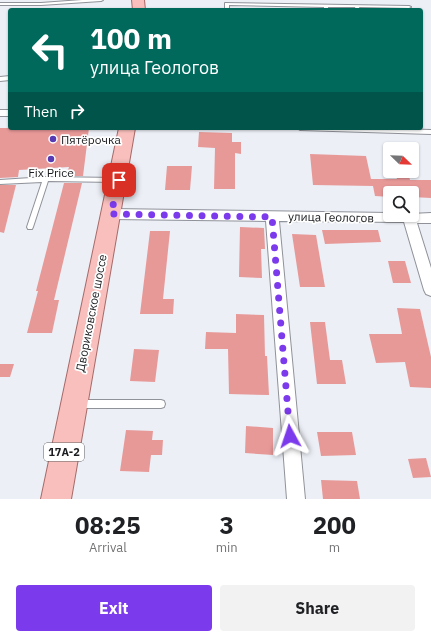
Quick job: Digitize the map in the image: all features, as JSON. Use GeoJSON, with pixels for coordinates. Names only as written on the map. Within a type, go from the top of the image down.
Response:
{"type":"FeatureCollection","features":[{"type":"Feature","properties":{"kind":"main road","name":"Двориковское шоссе"},"geometry":{"type":"LineString","coordinates":[[56,499],[73,404],[119,180],[127,130]]}},
{"type":"Feature","properties":{"kind":"street","name":"улица Геологов"},"geometry":{"type":"LineString","coordinates":[[111,214],[383,218]]}},
{"type":"Feature","properties":{"kind":"street"},"geometry":{"type":"LineString","coordinates":[[272,217],[296,499]]}},
{"type":"Feature","properties":{"kind":"street","name":"улица Геологов"},"geometry":{"type":"LineString","coordinates":[[419,218],[431,218]]}},
{"type":"Feature","properties":{"kind":"street"},"geometry":{"type":"LineString","coordinates":[[409,222],[431,290]]}},
{"type":"Feature","properties":{"kind":"lane"},"geometry":{"type":"LineString","coordinates":[[0,4],[41,4],[102,0]]}},
{"type":"Feature","properties":{"kind":"lane"},"geometry":{"type":"LineString","coordinates":[[227,8],[227,4],[262,2],[326,8],[409,7]]}},
{"type":"Feature","properties":{"kind":"lane"},"geometry":{"type":"LineString","coordinates":[[366,130],[431,132]]}},
{"type":"Feature","properties":{"kind":"lane"},"geometry":{"type":"LineString","coordinates":[[0,182],[46,179],[119,180]]}},
{"type":"Feature","properties":{"kind":"lane"},"geometry":{"type":"LineString","coordinates":[[30,227],[46,179]]}},
{"type":"Feature","properties":{"kind":"lane"},"geometry":{"type":"LineString","coordinates":[[73,404],[162,404]]}},
{"type":"Feature","properties":{"kind":"building"},"geometry":{"type":"Polygon","coordinates":[[[0,128],[8,128],[8,130],[89,130],[83,176],[66,176],[69,167],[19,170],[18,177],[0,178],[0,128]]]}},
{"type":"Feature","properties":{"kind":"building"},"geometry":{"type":"Polygon","coordinates":[[[199,132],[232,133],[232,142],[241,142],[241,154],[235,153],[235,189],[214,189],[215,148],[198,147],[199,132]]]}},
{"type":"Feature","properties":{"kind":"building"},"geometry":{"type":"Polygon","coordinates":[[[310,154],[366,156],[371,179],[409,178],[410,180],[431,180],[431,198],[419,197],[419,186],[383,186],[383,197],[375,196],[373,186],[313,185],[310,154]]]}},
{"type":"Feature","properties":{"kind":"building"},"geometry":{"type":"Polygon","coordinates":[[[167,166],[192,166],[190,190],[165,190],[167,166]]]}},
{"type":"Feature","properties":{"kind":"building"},"geometry":{"type":"Polygon","coordinates":[[[64,183],[82,183],[54,300],[59,300],[52,333],[27,333],[38,291],[36,291],[64,183]]]}},
{"type":"Feature","properties":{"kind":"building"},"geometry":{"type":"Polygon","coordinates":[[[0,185],[16,185],[4,233],[0,232],[0,185]]]}},
{"type":"Feature","properties":{"kind":"building"},"geometry":{"type":"Polygon","coordinates":[[[240,227],[264,228],[265,249],[261,249],[262,278],[239,277],[240,227]]]}},
{"type":"Feature","properties":{"kind":"building"},"geometry":{"type":"Polygon","coordinates":[[[322,230],[378,230],[381,242],[325,244],[322,230]]]}},
{"type":"Feature","properties":{"kind":"building"},"geometry":{"type":"Polygon","coordinates":[[[150,231],[170,231],[163,299],[174,299],[173,314],[140,314],[150,231]]]}},
{"type":"Feature","properties":{"kind":"building"},"geometry":{"type":"Polygon","coordinates":[[[292,234],[316,235],[325,287],[300,287],[292,234]]]}},
{"type":"Feature","properties":{"kind":"building"},"geometry":{"type":"Polygon","coordinates":[[[388,261],[405,261],[411,283],[393,283],[388,261]]]}},
{"type":"Feature","properties":{"kind":"building"},"geometry":{"type":"Polygon","coordinates":[[[397,308],[420,309],[431,357],[431,388],[410,387],[405,362],[376,363],[369,334],[402,334],[397,308]]]}},
{"type":"Feature","properties":{"kind":"building"},"geometry":{"type":"Polygon","coordinates":[[[236,314],[264,315],[265,356],[267,356],[269,395],[229,394],[228,349],[205,349],[206,332],[236,333],[236,314]]]}},
{"type":"Feature","properties":{"kind":"building"},"geometry":{"type":"Polygon","coordinates":[[[310,322],[325,322],[330,360],[342,360],[346,384],[317,384],[310,322]]]}},
{"type":"Feature","properties":{"kind":"building"},"geometry":{"type":"Polygon","coordinates":[[[134,349],[159,350],[155,382],[130,381],[134,349]]]}},
{"type":"Feature","properties":{"kind":"building"},"geometry":{"type":"Polygon","coordinates":[[[0,364],[14,364],[10,377],[0,377],[0,364]]]}},
{"type":"Feature","properties":{"kind":"building"},"geometry":{"type":"Polygon","coordinates":[[[246,426],[273,428],[273,455],[245,453],[246,426]]]}},
{"type":"Feature","properties":{"kind":"building"},"geometry":{"type":"Polygon","coordinates":[[[126,430],[153,431],[152,440],[163,440],[162,455],[151,455],[149,472],[120,471],[126,430]]]}},
{"type":"Feature","properties":{"kind":"building"},"geometry":{"type":"Polygon","coordinates":[[[317,432],[352,432],[356,455],[321,456],[317,432]]]}},
{"type":"Feature","properties":{"kind":"building"},"geometry":{"type":"Polygon","coordinates":[[[426,458],[431,477],[413,478],[408,459],[426,458]]]}},
{"type":"Feature","properties":{"kind":"building"},"geometry":{"type":"Polygon","coordinates":[[[321,480],[357,481],[360,499],[323,499],[321,480]]]}},
{"type":"Feature","properties":{"kind":"place","name":"Пятёрочка"},"geometry":{"type":"Point","coordinates":[53,139]}},
{"type":"Feature","properties":{"kind":"place","name":"Fix Price"},"geometry":{"type":"Point","coordinates":[51,159]}},
{"type":"Feature","properties":{"kind":"route"},"geometry":{"type":"LineString","coordinates":[[119,180],[111,214],[272,217],[290,436]]}}]}
